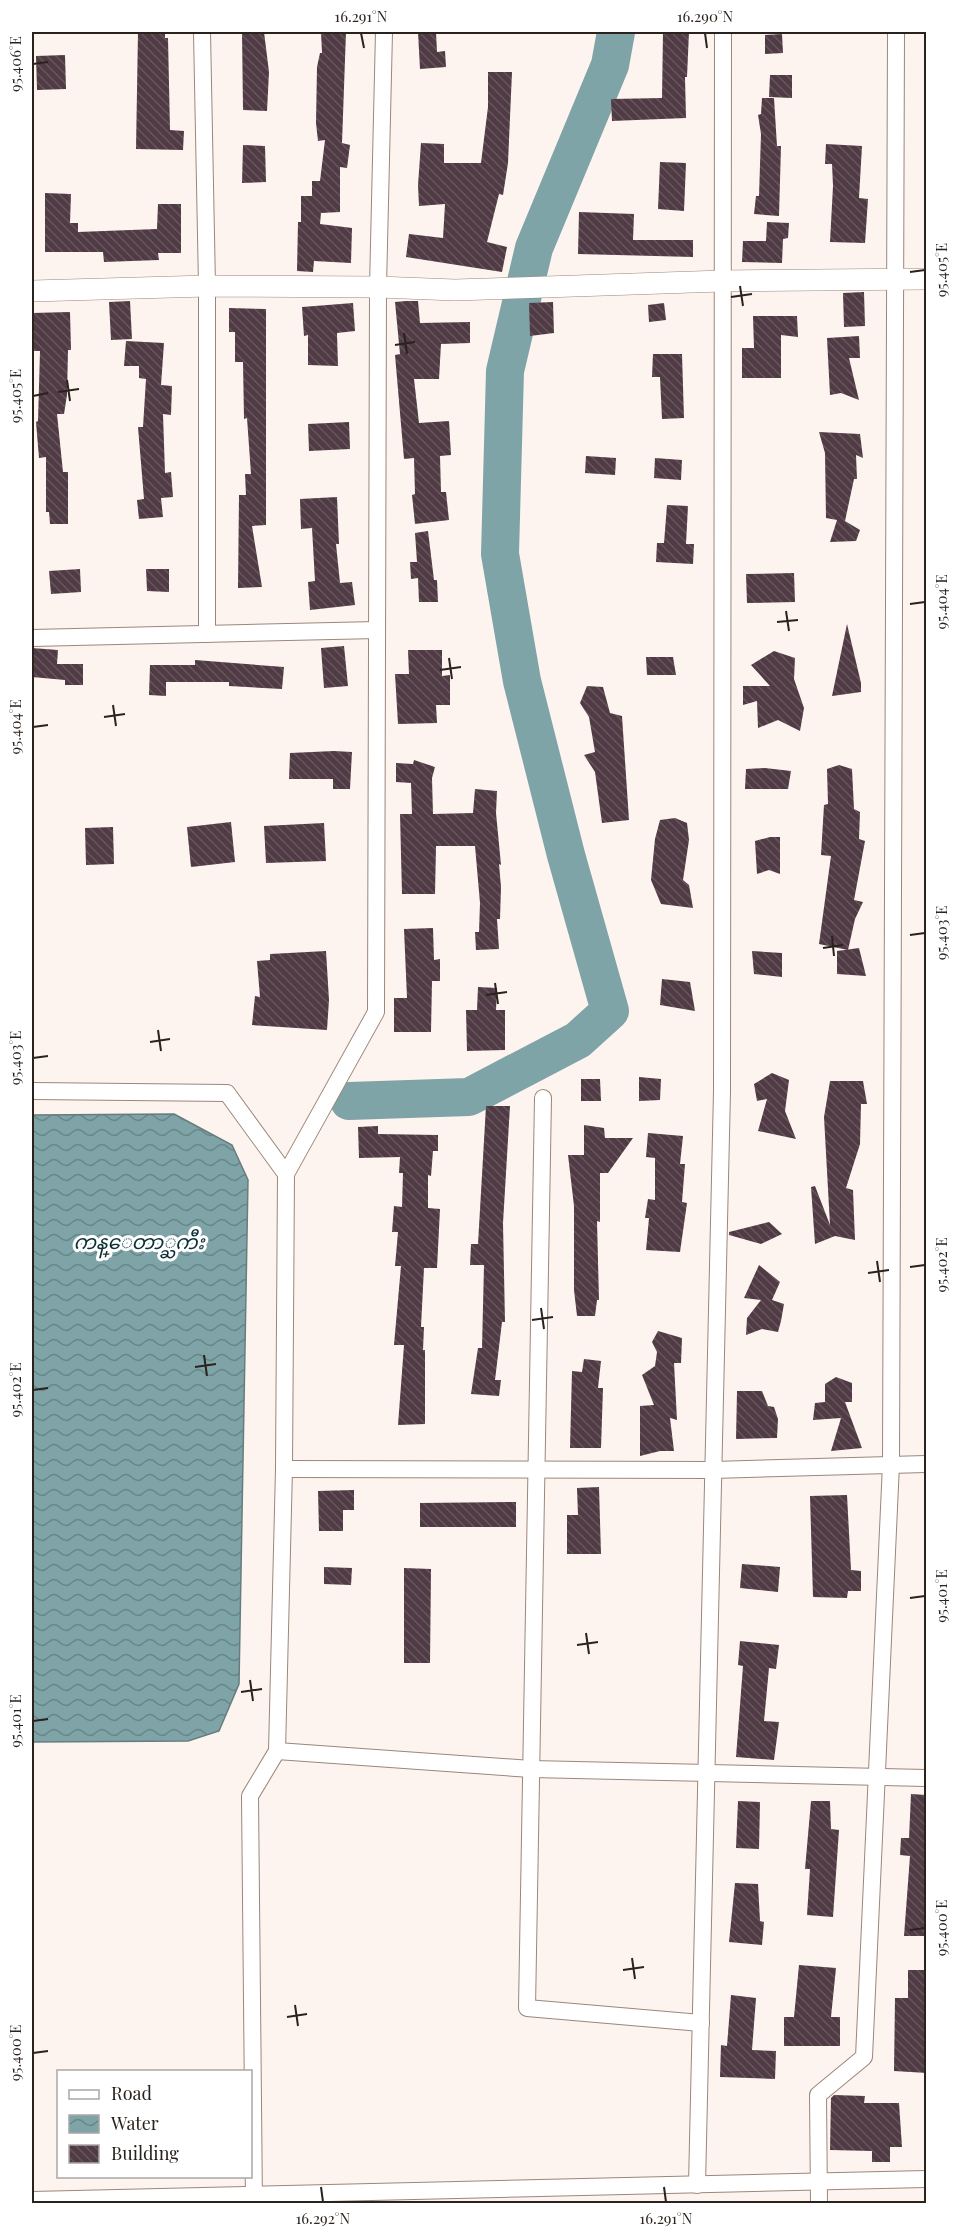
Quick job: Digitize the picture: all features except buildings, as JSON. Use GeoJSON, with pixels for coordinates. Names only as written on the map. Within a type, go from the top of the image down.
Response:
{"type":"FeatureCollection","features":[{"type":"Feature","properties":{"kind":"street"},"geometry":{"type":"LineString","coordinates":[[202,32],[207,286],[207,634]]}},
{"type":"Feature","properties":{"kind":"street"},"geometry":{"type":"LineString","coordinates":[[253,2199],[250,1796],[277,1751],[284,1469],[286,1174],[376,1012],[378,287],[384,32]]}},
{"type":"Feature","properties":{"kind":"street"},"geometry":{"type":"LineString","coordinates":[[697,2185],[722,1091],[723,32]]}},
{"type":"Feature","properties":{"kind":"street"},"geometry":{"type":"LineString","coordinates":[[819,2204],[818,2095],[864,2057],[891,1464],[896,32]]}},
{"type":"Feature","properties":{"kind":"street"},"geometry":{"type":"LineString","coordinates":[[32,291],[207,286],[455,290],[551,289],[722,282],[927,279]]}},
{"type":"Feature","properties":{"kind":"street"},"geometry":{"type":"LineString","coordinates":[[32,638],[377,630]]}},
{"type":"Feature","properties":{"kind":"street"},"geometry":{"type":"LineString","coordinates":[[32,1091],[227,1093],[286,1174]]}},
{"type":"Feature","properties":{"kind":"street"},"geometry":{"type":"LineString","coordinates":[[543,1098],[527,2008],[701,2023]]}},
{"type":"Feature","properties":{"kind":"street"},"geometry":{"type":"LineString","coordinates":[[284,1469],[713,1470],[927,1464]]}},
{"type":"Feature","properties":{"kind":"street"},"geometry":{"type":"LineString","coordinates":[[277,1751],[531,1769],[927,1778]]}},
{"type":"Feature","properties":{"kind":"street"},"geometry":{"type":"LineString","coordinates":[[32,2200],[253,2199],[927,2179]]}},
{"type":"Feature","properties":{"kind":"water","name":"ကန္ေတာ္ႀကီး"},"geometry":{"type":"Polygon","coordinates":[[[174,1114],[232,1145],[248,1180],[239,1684],[219,1731],[188,1741],[32,1742],[32,1115],[174,1114]]]}},
{"type":"Feature","properties":{"kind":"waterway"},"geometry":{"type":"LineString","coordinates":[[349,1101],[469,1097],[578,1040],[610,1011],[566,855],[522,681],[500,554],[505,371],[534,248],[610,65],[616,32]]}}]}
